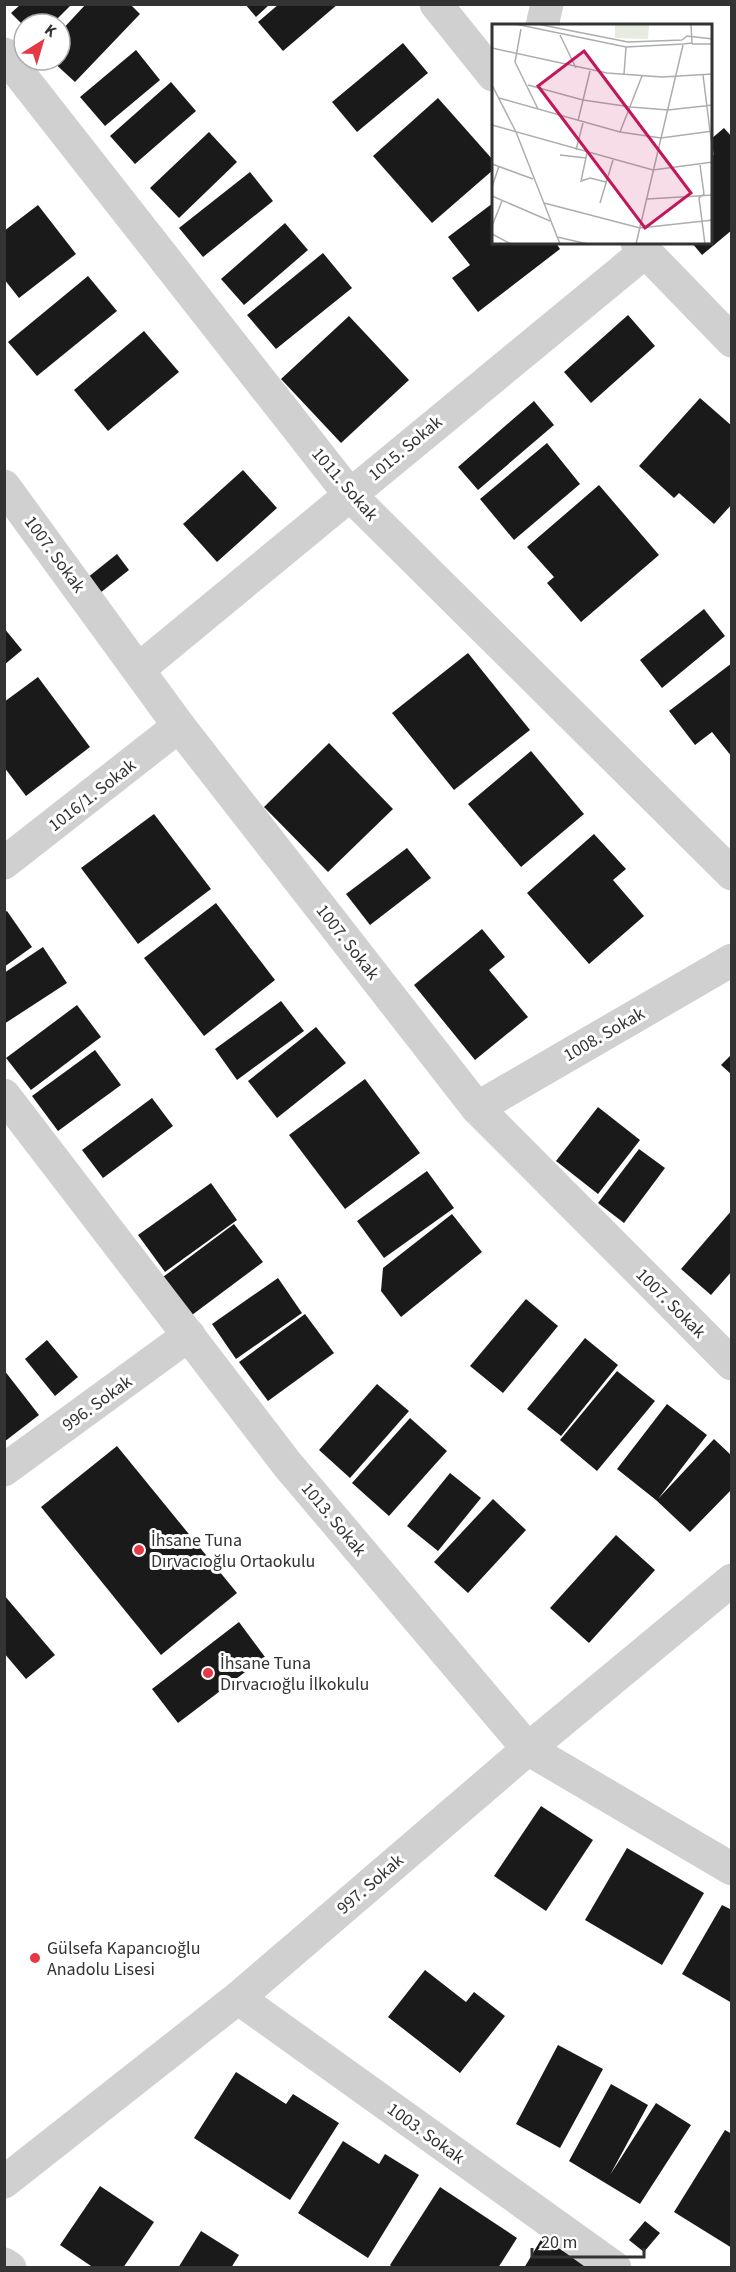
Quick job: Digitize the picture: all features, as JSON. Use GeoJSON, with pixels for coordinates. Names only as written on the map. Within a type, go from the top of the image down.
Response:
{"type":"FeatureCollection","features":[{"type":"Feature","properties":{"kind":"street"},"geometry":{"type":"LineString","coordinates":[[435,4],[492,74]]}},
{"type":"Feature","properties":{"kind":"street"},"geometry":{"type":"LineString","coordinates":[[542,24],[547,4]]}},
{"type":"Feature","properties":{"kind":"street","name":"1011. Sokak"},"geometry":{"type":"LineString","coordinates":[[4,54],[350,495],[732,874]]}},
{"type":"Feature","properties":{"kind":"street"},"geometry":{"type":"LineString","coordinates":[[641,248],[732,341]]}},
{"type":"Feature","properties":{"kind":"street","name":"1015. Sokak"},"geometry":{"type":"LineString","coordinates":[[139,669],[350,495],[641,248]]}},
{"type":"Feature","properties":{"kind":"street","name":"1007. Sokak"},"geometry":{"type":"LineString","coordinates":[[4,486],[179,726],[477,1108],[732,1364]]}},
{"type":"Feature","properties":{"kind":"street","name":"1016/1. Sokak"},"geometry":{"type":"LineString","coordinates":[[4,863],[179,726]]}},
{"type":"Feature","properties":{"kind":"street","name":"1008. Sokak"},"geometry":{"type":"LineString","coordinates":[[477,1108],[732,960]]}},
{"type":"Feature","properties":{"kind":"street","name":"1013. Sokak"},"geometry":{"type":"LineString","coordinates":[[4,1095],[287,1464],[528,1749],[732,1869]]}},
{"type":"Feature","properties":{"kind":"street","name":"996. Sokak"},"geometry":{"type":"LineString","coordinates":[[4,1470],[189,1335]]}},
{"type":"Feature","properties":{"kind":"street","name":"997. Sokak"},"geometry":{"type":"LineString","coordinates":[[4,2182],[238,1998],[528,1749],[732,1580]]}},
{"type":"Feature","properties":{"kind":"street","name":"1003. Sokak"},"geometry":{"type":"LineString","coordinates":[[238,1998],[615,2268]]}},
{"type":"Feature","properties":{"kind":"street"},"geometry":{"type":"LineString","coordinates":[[4,2264],[10,2268]]}},
{"type":"Feature","properties":{"kind":"building"},"geometry":{"type":"Polygon","coordinates":[[[21,4],[72,4],[64,12],[12,12],[21,4]]]}},
{"type":"Feature","properties":{"kind":"building"},"geometry":{"type":"Polygon","coordinates":[[[86,4],[130,4],[140,14],[75,82],[64,72],[72,72],[72,19],[86,4]]]}},
{"type":"Feature","properties":{"kind":"building"},"geometry":{"type":"Polygon","coordinates":[[[245,4],[270,4],[256,17],[245,4]]]}},
{"type":"Feature","properties":{"kind":"building"},"geometry":{"type":"Polygon","coordinates":[[[279,4],[338,4],[283,51],[258,22],[279,4]]]}},
{"type":"Feature","properties":{"kind":"building"},"geometry":{"type":"Polygon","coordinates":[[[403,43],[428,73],[357,132],[332,102],[403,43]]]}},
{"type":"Feature","properties":{"kind":"building"},"geometry":{"type":"Polygon","coordinates":[[[136,50],[160,80],[105,126],[80,97],[136,50]]]}},
{"type":"Feature","properties":{"kind":"building"},"geometry":{"type":"Polygon","coordinates":[[[171,82],[196,111],[135,164],[110,136],[171,82]]]}},
{"type":"Feature","properties":{"kind":"building"},"geometry":{"type":"Polygon","coordinates":[[[438,98],[492,159],[492,171],[432,223],[373,156],[438,98]]]}},
{"type":"Feature","properties":{"kind":"building"},"geometry":{"type":"Polygon","coordinates":[[[724,128],[732,137],[732,230],[702,255],[693,244],[712,244],[712,138],[724,128]]]}},
{"type":"Feature","properties":{"kind":"building"},"geometry":{"type":"Polygon","coordinates":[[[209,132],[237,162],[179,218],[150,188],[209,132]]]}},
{"type":"Feature","properties":{"kind":"building"},"geometry":{"type":"Polygon","coordinates":[[[250,172],[273,201],[203,257],[179,228],[250,172]]]}},
{"type":"Feature","properties":{"kind":"building"},"geometry":{"type":"Polygon","coordinates":[[[492,204],[492,244],[557,244],[560,249],[478,312],[452,278],[470,265],[448,237],[492,204]]]}},
{"type":"Feature","properties":{"kind":"building"},"geometry":{"type":"Polygon","coordinates":[[[38,205],[76,254],[19,298],[4,279],[4,231],[38,205]]]}},
{"type":"Feature","properties":{"kind":"building"},"geometry":{"type":"Polygon","coordinates":[[[285,223],[308,250],[244,305],[221,279],[285,223]]]}},
{"type":"Feature","properties":{"kind":"building"},"geometry":{"type":"Polygon","coordinates":[[[323,253],[352,288],[276,349],[247,315],[323,253]]]}},
{"type":"Feature","properties":{"kind":"building"},"geometry":{"type":"Polygon","coordinates":[[[88,276],[117,311],[37,376],[8,342],[88,276]]]}},
{"type":"Feature","properties":{"kind":"building"},"geometry":{"type":"Polygon","coordinates":[[[628,315],[655,346],[591,403],[564,372],[628,315]]]}},
{"type":"Feature","properties":{"kind":"building"},"geometry":{"type":"Polygon","coordinates":[[[349,316],[409,380],[341,443],[281,379],[349,316]]]}},
{"type":"Feature","properties":{"kind":"building"},"geometry":{"type":"Polygon","coordinates":[[[144,331],[179,372],[108,431],[74,390],[144,331]]]}},
{"type":"Feature","properties":{"kind":"building"},"geometry":{"type":"Polygon","coordinates":[[[700,398],[732,426],[732,504],[714,524],[679,493],[674,498],[639,466],[700,398]]]}},
{"type":"Feature","properties":{"kind":"building"},"geometry":{"type":"Polygon","coordinates":[[[534,401],[554,425],[478,490],[458,467],[534,401]]]}},
{"type":"Feature","properties":{"kind":"building"},"geometry":{"type":"Polygon","coordinates":[[[547,443],[580,484],[514,540],[480,499],[547,443]]]}},
{"type":"Feature","properties":{"kind":"building"},"geometry":{"type":"Polygon","coordinates":[[[243,470],[277,508],[217,562],[183,524],[243,470]]]}},
{"type":"Feature","properties":{"kind":"building"},"geometry":{"type":"Polygon","coordinates":[[[599,485],[659,555],[581,622],[547,583],[554,577],[527,547],[599,485]]]}},
{"type":"Feature","properties":{"kind":"building"},"geometry":{"type":"Polygon","coordinates":[[[117,554],[129,570],[100,593],[87,578],[117,554]]]}},
{"type":"Feature","properties":{"kind":"building"},"geometry":{"type":"Polygon","coordinates":[[[704,609],[725,636],[662,688],[640,660],[704,609]]]}},
{"type":"Feature","properties":{"kind":"building"},"geometry":{"type":"Polygon","coordinates":[[[4,628],[22,650],[4,665],[4,628]]]}},
{"type":"Feature","properties":{"kind":"building"},"geometry":{"type":"Polygon","coordinates":[[[468,653],[530,730],[454,790],[392,713],[468,653]]]}},
{"type":"Feature","properties":{"kind":"building"},"geometry":{"type":"Polygon","coordinates":[[[732,663],[732,757],[712,732],[695,745],[669,711],[732,663]]]}},
{"type":"Feature","properties":{"kind":"building"},"geometry":{"type":"Polygon","coordinates":[[[38,677],[90,747],[26,796],[4,767],[4,702],[38,677]]]}},
{"type":"Feature","properties":{"kind":"building"},"geometry":{"type":"Polygon","coordinates":[[[329,743],[393,809],[328,872],[264,807],[329,743]]]}},
{"type":"Feature","properties":{"kind":"building"},"geometry":{"type":"Polygon","coordinates":[[[531,751],[584,814],[521,867],[468,804],[531,751]]]}},
{"type":"Feature","properties":{"kind":"building"},"geometry":{"type":"Polygon","coordinates":[[[154,814],[211,889],[138,944],[81,868],[154,814]]]}},
{"type":"Feature","properties":{"kind":"building"},"geometry":{"type":"Polygon","coordinates":[[[594,834],[626,869],[613,880],[644,916],[589,964],[527,893],[594,834]]]}},
{"type":"Feature","properties":{"kind":"building"},"geometry":{"type":"Polygon","coordinates":[[[407,848],[431,878],[370,925],[346,894],[407,848]]]}},
{"type":"Feature","properties":{"kind":"building"},"geometry":{"type":"Polygon","coordinates":[[[216,903],[275,980],[204,1036],[144,958],[216,903]]]}},
{"type":"Feature","properties":{"kind":"building"},"geometry":{"type":"Polygon","coordinates":[[[7,911],[32,947],[4,967],[4,913],[7,911]]]}},
{"type":"Feature","properties":{"kind":"building"},"geometry":{"type":"Polygon","coordinates":[[[482,929],[505,957],[489,970],[528,1017],[475,1060],[414,985],[482,929]]]}},
{"type":"Feature","properties":{"kind":"building"},"geometry":{"type":"Polygon","coordinates":[[[43,947],[67,983],[4,1024],[4,973],[43,947]]]}},
{"type":"Feature","properties":{"kind":"building"},"geometry":{"type":"Polygon","coordinates":[[[281,1001],[304,1031],[237,1080],[215,1049],[281,1001]]]}},
{"type":"Feature","properties":{"kind":"building"},"geometry":{"type":"Polygon","coordinates":[[[77,1005],[101,1037],[31,1090],[6,1058],[77,1005]]]}},
{"type":"Feature","properties":{"kind":"building"},"geometry":{"type":"Polygon","coordinates":[[[316,1027],[346,1063],[277,1118],[248,1081],[316,1027]]]}},
{"type":"Feature","properties":{"kind":"building"},"geometry":{"type":"Polygon","coordinates":[[[95,1050],[121,1085],[58,1131],[32,1096],[95,1050]]]}},
{"type":"Feature","properties":{"kind":"building"},"geometry":{"type":"Polygon","coordinates":[[[732,1054],[732,1075],[721,1065],[732,1054]]]}},
{"type":"Feature","properties":{"kind":"building"},"geometry":{"type":"Polygon","coordinates":[[[365,1079],[420,1153],[345,1209],[289,1135],[365,1079]]]}},
{"type":"Feature","properties":{"kind":"building"},"geometry":{"type":"Polygon","coordinates":[[[152,1098],[173,1126],[103,1178],[82,1150],[152,1098]]]}},
{"type":"Feature","properties":{"kind":"building"},"geometry":{"type":"Polygon","coordinates":[[[598,1107],[640,1140],[598,1194],[556,1161],[598,1107]]]}},
{"type":"Feature","properties":{"kind":"building"},"geometry":{"type":"Polygon","coordinates":[[[639,1149],[665,1168],[624,1223],[598,1203],[639,1149]]]}},
{"type":"Feature","properties":{"kind":"building"},"geometry":{"type":"Polygon","coordinates":[[[427,1171],[454,1208],[384,1258],[357,1221],[427,1171]]]}},
{"type":"Feature","properties":{"kind":"building"},"geometry":{"type":"Polygon","coordinates":[[[211,1183],[237,1220],[165,1272],[138,1235],[211,1183]]]}},
{"type":"Feature","properties":{"kind":"building"},"geometry":{"type":"Polygon","coordinates":[[[732,1210],[732,1271],[711,1295],[681,1269],[732,1210]]]}},
{"type":"Feature","properties":{"kind":"building"},"geometry":{"type":"Polygon","coordinates":[[[452,1214],[482,1252],[401,1317],[381,1291],[383,1268],[452,1214]]]}},
{"type":"Feature","properties":{"kind":"building"},"geometry":{"type":"Polygon","coordinates":[[[234,1224],[263,1262],[192,1315],[163,1277],[234,1224]]]}},
{"type":"Feature","properties":{"kind":"building"},"geometry":{"type":"Polygon","coordinates":[[[278,1278],[302,1313],[236,1359],[212,1324],[278,1278]]]}},
{"type":"Feature","properties":{"kind":"building"},"geometry":{"type":"Polygon","coordinates":[[[526,1299],[558,1326],[503,1393],[470,1366],[526,1299]]]}},
{"type":"Feature","properties":{"kind":"building"},"geometry":{"type":"Polygon","coordinates":[[[305,1314],[334,1353],[268,1401],[239,1362],[305,1314]]]}},
{"type":"Feature","properties":{"kind":"building"},"geometry":{"type":"Polygon","coordinates":[[[585,1338],[618,1365],[561,1436],[527,1409],[585,1338]]]}},
{"type":"Feature","properties":{"kind":"building"},"geometry":{"type":"Polygon","coordinates":[[[47,1340],[78,1377],[55,1396],[25,1359],[47,1340]]]}},
{"type":"Feature","properties":{"kind":"building"},"geometry":{"type":"Polygon","coordinates":[[[4,1370],[39,1415],[4,1442],[4,1370]]]}},
{"type":"Feature","properties":{"kind":"building"},"geometry":{"type":"Polygon","coordinates":[[[617,1371],[655,1401],[597,1471],[560,1440],[617,1371]]]}},
{"type":"Feature","properties":{"kind":"building"},"geometry":{"type":"Polygon","coordinates":[[[377,1384],[409,1411],[350,1478],[319,1450],[377,1384]]]}},
{"type":"Feature","properties":{"kind":"building"},"geometry":{"type":"Polygon","coordinates":[[[667,1404],[707,1435],[658,1499],[714,1439],[732,1456],[732,1489],[690,1532],[656,1500],[617,1469],[667,1404]]]}},
{"type":"Feature","properties":{"kind":"building"},"geometry":{"type":"Polygon","coordinates":[[[410,1418],[447,1451],[389,1516],[352,1483],[410,1418]]]}},
{"type":"Feature","properties":{"kind":"building","name":"İhsane Tuna Dırvacıoğlu Ortaokulu"},"geometry":{"type":"Polygon","coordinates":[[[117,1446],[237,1593],[161,1655],[41,1507],[117,1446]]]}},
{"type":"Feature","properties":{"kind":"building"},"geometry":{"type":"Polygon","coordinates":[[[450,1473],[481,1498],[438,1551],[407,1526],[450,1473]]]}},
{"type":"Feature","properties":{"kind":"building"},"geometry":{"type":"Polygon","coordinates":[[[493,1499],[526,1530],[468,1593],[434,1562],[493,1499]]]}},
{"type":"Feature","properties":{"kind":"building"},"geometry":{"type":"Polygon","coordinates":[[[616,1535],[655,1570],[589,1643],[550,1608],[616,1535]]]}},
{"type":"Feature","properties":{"kind":"building"},"geometry":{"type":"Polygon","coordinates":[[[4,1595],[55,1655],[26,1679],[4,1653],[4,1595]]]}},
{"type":"Feature","properties":{"kind":"building","name":"İhsane Tuna Dırvacıoğlu İlkokulu"},"geometry":{"type":"Polygon","coordinates":[[[239,1622],[265,1657],[178,1723],[152,1689],[239,1622]]]}},
{"type":"Feature","properties":{"kind":"building"},"geometry":{"type":"Polygon","coordinates":[[[541,1806],[593,1840],[546,1911],[494,1876],[541,1806]]]}},
{"type":"Feature","properties":{"kind":"building"},"geometry":{"type":"Polygon","coordinates":[[[627,1848],[704,1893],[662,1965],[585,1920],[627,1848]]]}},
{"type":"Feature","properties":{"kind":"building"},"geometry":{"type":"Polygon","coordinates":[[[722,1905],[732,1910],[732,2003],[682,1974],[722,1905]]]}},
{"type":"Feature","properties":{"kind":"building"},"geometry":{"type":"Polygon","coordinates":[[[425,1970],[466,2002],[474,1992],[505,2016],[460,2073],[388,2017],[425,1970]]]}},
{"type":"Feature","properties":{"kind":"building"},"geometry":{"type":"Polygon","coordinates":[[[558,2045],[603,2069],[560,2148],[516,2124],[558,2045]]]}},
{"type":"Feature","properties":{"kind":"building"},"geometry":{"type":"Polygon","coordinates":[[[236,2072],[286,2104],[293,2094],[339,2123],[290,2200],[194,2138],[236,2072]]]}},
{"type":"Feature","properties":{"kind":"building"},"geometry":{"type":"Polygon","coordinates":[[[611,2084],[648,2105],[610,2175],[656,2103],[691,2125],[640,2204],[569,2161],[611,2084]]]}},
{"type":"Feature","properties":{"kind":"building"},"geometry":{"type":"Polygon","coordinates":[[[725,2130],[732,2134],[732,2248],[674,2212],[725,2130]]]}},
{"type":"Feature","properties":{"kind":"building"},"geometry":{"type":"Polygon","coordinates":[[[343,2141],[379,2164],[385,2154],[419,2175],[368,2258],[298,2213],[343,2141]]]}},
{"type":"Feature","properties":{"kind":"building"},"geometry":{"type":"Polygon","coordinates":[[[100,2186],[154,2222],[123,2268],[94,2268],[60,2245],[100,2186]]]}},
{"type":"Feature","properties":{"kind":"building"},"geometry":{"type":"Polygon","coordinates":[[[440,2187],[517,2238],[498,2268],[393,2268],[390,2265],[440,2187]]]}},
{"type":"Feature","properties":{"kind":"building"},"geometry":{"type":"Polygon","coordinates":[[[645,2221],[660,2233],[644,2252],[629,2240],[645,2221]]]}},
{"type":"Feature","properties":{"kind":"building"},"geometry":{"type":"Polygon","coordinates":[[[201,2231],[239,2255],[231,2268],[178,2268],[201,2231]]]}},
{"type":"Feature","properties":{"kind":"building"},"geometry":{"type":"Polygon","coordinates":[[[542,2238],[592,2268],[524,2268],[542,2238]]]}},
{"type":"Feature","properties":{"kind":"place","name":"İhsane Tuna Dırvacıoğlu Ortaokulu"},"geometry":{"type":"Point","coordinates":[139,1550]}},
{"type":"Feature","properties":{"kind":"place","name":"İhsane Tuna Dırvacıoğlu İlkokulu"},"geometry":{"type":"Point","coordinates":[208,1673]}},
{"type":"Feature","properties":{"kind":"place","name":"Gülsefa Kapancıoğlu Anadolu Lisesi"},"geometry":{"type":"Point","coordinates":[35,1958]}}]}
